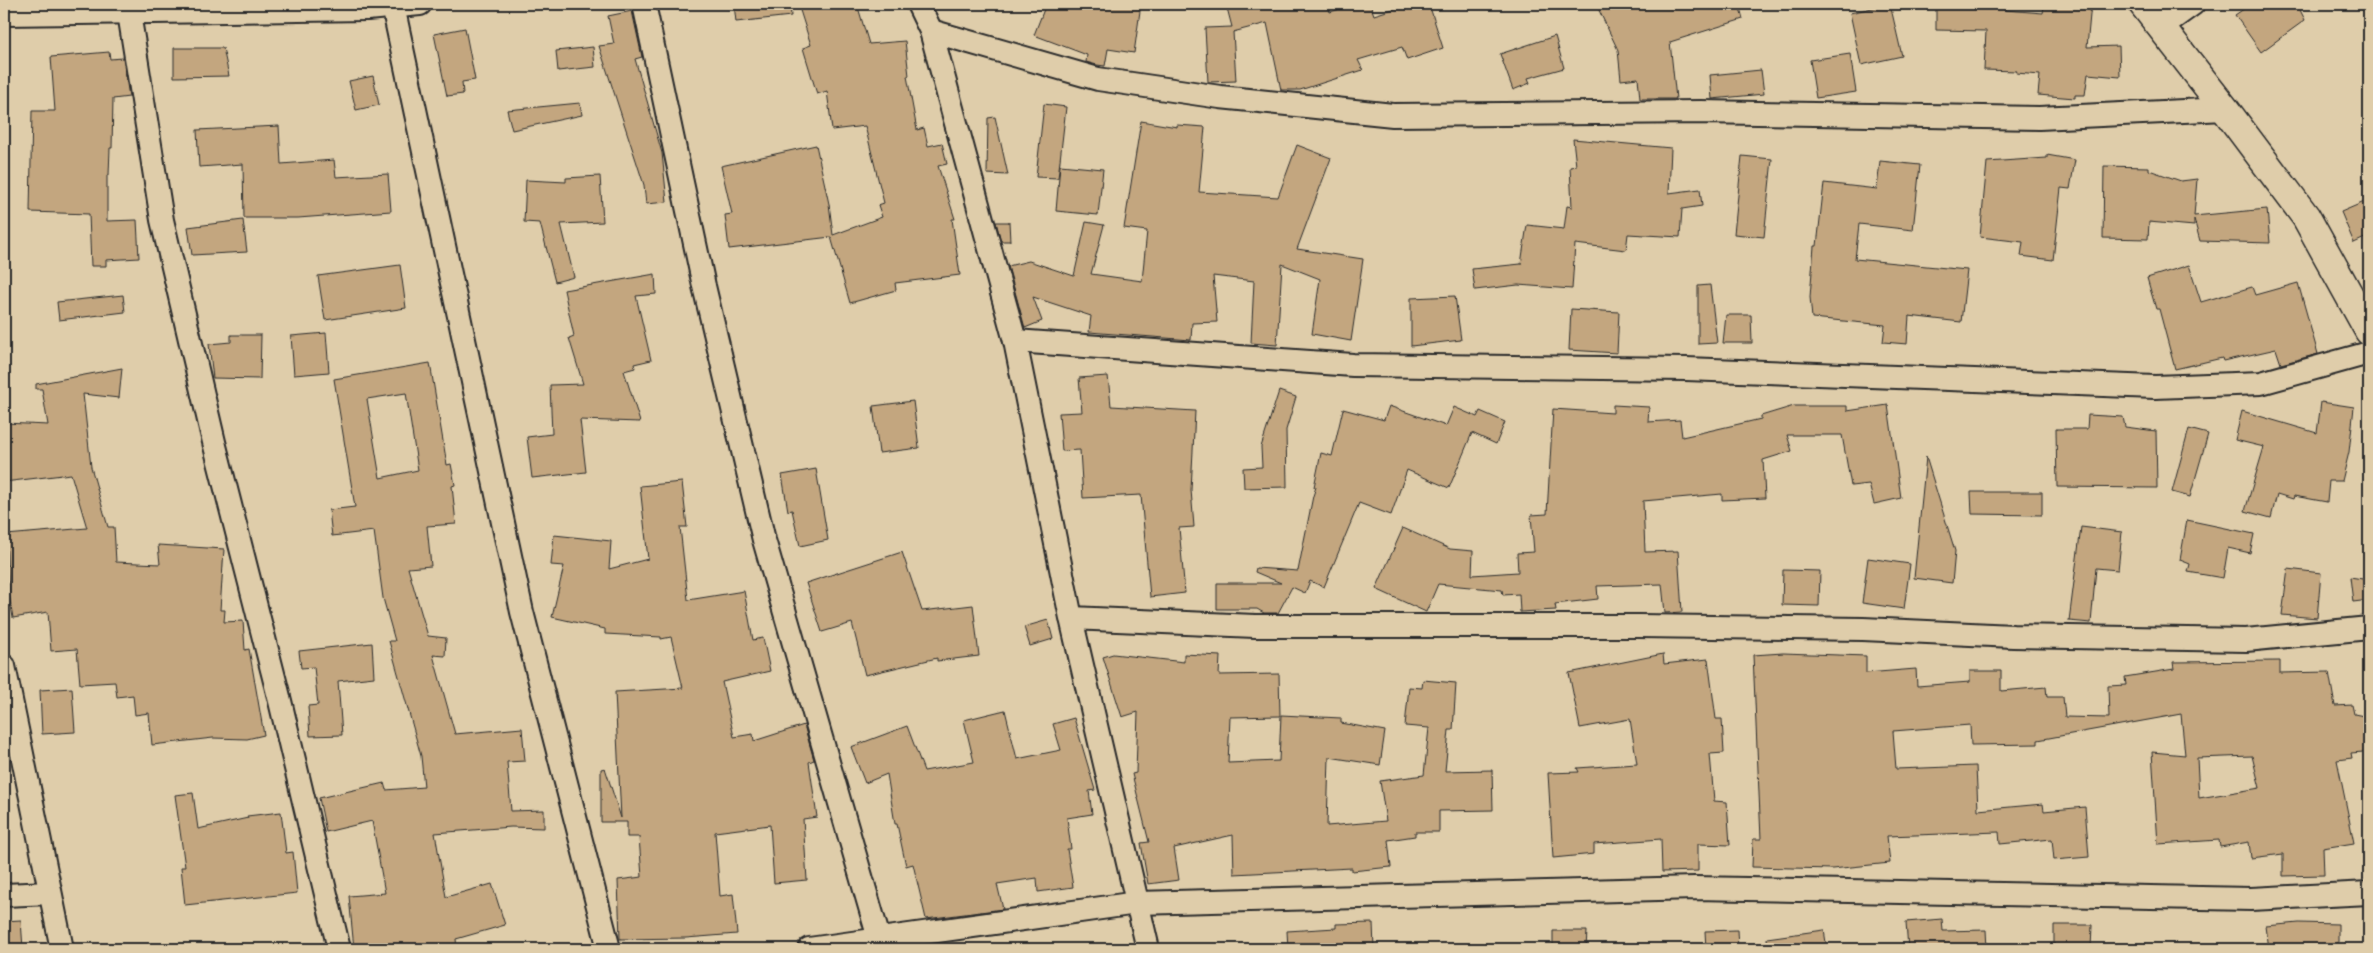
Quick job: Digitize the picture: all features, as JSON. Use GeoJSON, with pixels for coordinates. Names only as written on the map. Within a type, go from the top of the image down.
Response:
{"type":"FeatureCollection","features":[{"type":"Feature","properties":{"kind":"street"},"geometry":{"type":"LineString","coordinates":[[4,14],[420,4]]}},
{"type":"Feature","properties":{"kind":"street"},"geometry":{"type":"LineString","coordinates":[[644,4],[704,286],[764,540],[880,944]]}},
{"type":"Feature","properties":{"kind":"street"},"geometry":{"type":"LineString","coordinates":[[918,4],[931,31],[1015,341],[1071,618],[1148,949]]}},
{"type":"Feature","properties":{"kind":"street"},"geometry":{"type":"LineString","coordinates":[[2143,4],[2226,108],[2306,218],[2369,331]]}},
{"type":"Feature","properties":{"kind":"street"},"geometry":{"type":"LineString","coordinates":[[2161,27],[2193,4]]}},
{"type":"Feature","properties":{"kind":"street"},"geometry":{"type":"LineString","coordinates":[[393,6],[522,612],[609,949]]}},
{"type":"Feature","properties":{"kind":"street"},"geometry":{"type":"LineString","coordinates":[[129,12],[164,230],[214,442],[280,701],[339,949]]}},
{"type":"Feature","properties":{"kind":"street"},"geometry":{"type":"LineString","coordinates":[[931,31],[1098,79],[1220,97],[1393,115],[1701,112],[2039,118],[2226,108]]}},
{"type":"Feature","properties":{"kind":"street"},"geometry":{"type":"LineString","coordinates":[[1015,341],[1353,365],[1686,369],[2155,386],[2261,383],[2369,353]]}},
{"type":"Feature","properties":{"kind":"street"},"geometry":{"type":"LineString","coordinates":[[1071,618],[1255,626],[1639,626],[1863,629],[2013,636],[2246,640],[2369,628]]}},
{"type":"Feature","properties":{"kind":"street"},"geometry":{"type":"LineString","coordinates":[[4,666],[13,761],[50,893],[62,949]]}},
{"type":"Feature","properties":{"kind":"street"},"geometry":{"type":"LineString","coordinates":[[809,949],[880,944],[1137,903],[1695,888],[2251,899],[2369,893]]}},
{"type":"Feature","properties":{"kind":"street"},"geometry":{"type":"LineString","coordinates":[[4,895],[50,893]]}},
{"type":"Feature","properties":{"kind":"building"},"geometry":{"type":"Polygon","coordinates":[[[734,4],[790,4],[791,16],[736,22],[734,4]]]}},
{"type":"Feature","properties":{"kind":"building"},"geometry":{"type":"Polygon","coordinates":[[[798,4],[857,4],[869,44],[905,41],[909,76],[907,76],[917,130],[924,128],[928,146],[942,143],[947,164],[938,166],[955,219],[952,219],[960,275],[895,283],[896,290],[850,303],[831,237],[729,249],[725,215],[732,214],[721,166],[816,145],[829,204],[833,235],[882,217],[878,205],[884,203],[865,126],[832,130],[827,91],[817,94],[803,48],[811,45],[798,4]]]}},
{"type":"Feature","properties":{"kind":"building"},"geometry":{"type":"Polygon","coordinates":[[[1046,4],[1141,4],[1134,53],[1108,49],[1105,66],[1097,65],[1086,62],[1087,55],[1034,35],[1046,4]]]}},
{"type":"Feature","properties":{"kind":"building"},"geometry":{"type":"Polygon","coordinates":[[[1226,4],[1328,4],[1330,12],[1357,4],[1370,4],[1374,15],[1409,4],[1429,4],[1443,48],[1407,60],[1402,47],[1358,60],[1363,70],[1300,90],[1281,90],[1267,23],[1233,32],[1236,81],[1208,82],[1205,28],[1232,27],[1226,4]]]}},
{"type":"Feature","properties":{"kind":"building"},"geometry":{"type":"Polygon","coordinates":[[[1596,4],[1739,4],[1743,19],[1670,42],[1676,99],[1640,99],[1638,78],[1621,80],[1618,50],[1596,4]]]}},
{"type":"Feature","properties":{"kind":"building"},"geometry":{"type":"Polygon","coordinates":[[[1890,4],[1902,56],[1861,65],[1850,13],[1890,4]]]}},
{"type":"Feature","properties":{"kind":"building"},"geometry":{"type":"Polygon","coordinates":[[[1936,4],[2005,6],[2005,10],[2043,13],[2044,7],[2091,4],[2087,47],[2119,46],[2120,77],[2088,74],[2085,95],[2075,95],[2075,98],[2038,95],[2040,75],[2016,73],[2017,71],[1984,70],[1986,31],[1936,30],[1936,4]]]}},
{"type":"Feature","properties":{"kind":"building"},"geometry":{"type":"Polygon","coordinates":[[[2251,4],[2297,4],[2305,20],[2261,52],[2235,15],[2251,4]]]}},
{"type":"Feature","properties":{"kind":"building"},"geometry":{"type":"Polygon","coordinates":[[[632,11],[642,57],[635,59],[662,153],[667,202],[646,204],[644,185],[599,46],[614,44],[608,16],[632,11]]]}},
{"type":"Feature","properties":{"kind":"building"},"geometry":{"type":"Polygon","coordinates":[[[465,28],[475,80],[462,82],[463,94],[447,96],[434,34],[465,28]]]}},
{"type":"Feature","properties":{"kind":"building"},"geometry":{"type":"Polygon","coordinates":[[[1555,36],[1564,68],[1528,78],[1530,83],[1513,90],[1500,54],[1555,36]]]}},
{"type":"Feature","properties":{"kind":"building"},"geometry":{"type":"Polygon","coordinates":[[[593,47],[595,67],[558,71],[556,51],[593,47]]]}},
{"type":"Feature","properties":{"kind":"building"},"geometry":{"type":"Polygon","coordinates":[[[174,48],[223,48],[229,76],[174,77],[174,48]]]}},
{"type":"Feature","properties":{"kind":"building"},"geometry":{"type":"Polygon","coordinates":[[[109,52],[110,59],[123,58],[129,97],[113,99],[112,148],[110,148],[109,175],[107,175],[107,221],[137,220],[139,258],[106,260],[106,266],[91,266],[89,214],[30,212],[32,111],[55,111],[51,57],[109,52]]]}},
{"type":"Feature","properties":{"kind":"building"},"geometry":{"type":"Polygon","coordinates":[[[1850,54],[1856,92],[1816,98],[1810,60],[1850,54]]]}},
{"type":"Feature","properties":{"kind":"building"},"geometry":{"type":"Polygon","coordinates":[[[1761,70],[1764,94],[1712,99],[1710,75],[1761,70]]]}},
{"type":"Feature","properties":{"kind":"building"},"geometry":{"type":"Polygon","coordinates":[[[373,76],[379,105],[356,110],[349,81],[373,76]]]}},
{"type":"Feature","properties":{"kind":"building"},"geometry":{"type":"Polygon","coordinates":[[[580,103],[582,115],[512,130],[507,110],[580,103]]]}},
{"type":"Feature","properties":{"kind":"building"},"geometry":{"type":"Polygon","coordinates":[[[1044,104],[1066,107],[1058,178],[1036,177],[1044,104]]]}},
{"type":"Feature","properties":{"kind":"building"},"geometry":{"type":"Polygon","coordinates":[[[995,117],[1008,175],[987,174],[988,118],[995,117]]]}},
{"type":"Feature","properties":{"kind":"building"},"geometry":{"type":"Polygon","coordinates":[[[1141,121],[1177,127],[1177,125],[1205,127],[1199,192],[1278,197],[1297,145],[1331,158],[1297,249],[1363,259],[1351,341],[1312,334],[1320,279],[1282,264],[1277,345],[1251,343],[1254,281],[1213,276],[1217,322],[1192,323],[1191,340],[1089,332],[1091,316],[1033,297],[1042,321],[1025,328],[1008,266],[1029,261],[1074,276],[1086,222],[1104,225],[1091,274],[1142,281],[1147,231],[1124,228],[1141,121]]]}},
{"type":"Feature","properties":{"kind":"building"},"geometry":{"type":"Polygon","coordinates":[[[279,126],[281,164],[334,160],[336,177],[388,174],[391,211],[298,218],[244,218],[243,164],[199,167],[197,130],[279,126]]]}},
{"type":"Feature","properties":{"kind":"building"},"geometry":{"type":"Polygon","coordinates":[[[1573,139],[1671,148],[1669,193],[1700,189],[1702,206],[1682,209],[1680,237],[1628,234],[1626,250],[1575,244],[1572,289],[1518,285],[1475,290],[1472,269],[1521,264],[1527,225],[1564,229],[1567,206],[1572,207],[1570,167],[1576,166],[1573,139]]]}},
{"type":"Feature","properties":{"kind":"building"},"geometry":{"type":"Polygon","coordinates":[[[2047,155],[2075,160],[2070,189],[2061,188],[2053,260],[2021,256],[2023,242],[1980,237],[1987,162],[2047,158],[2047,155]]]}},
{"type":"Feature","properties":{"kind":"building"},"geometry":{"type":"Polygon","coordinates":[[[1742,156],[1772,159],[1764,237],[1734,234],[1742,156]]]}},
{"type":"Feature","properties":{"kind":"building"},"geometry":{"type":"Polygon","coordinates":[[[1880,161],[1920,165],[1913,230],[1859,224],[1855,259],[1967,270],[1961,322],[1909,316],[1907,344],[1883,342],[1885,325],[1812,318],[1810,297],[1814,246],[1817,246],[1824,183],[1877,189],[1880,161]]]}},
{"type":"Feature","properties":{"kind":"building"},"geometry":{"type":"Polygon","coordinates":[[[1060,165],[1103,169],[1098,215],[1056,211],[1060,165]]]}},
{"type":"Feature","properties":{"kind":"building"},"geometry":{"type":"Polygon","coordinates":[[[2104,166],[2149,167],[2149,170],[2181,181],[2197,179],[2194,216],[2267,209],[2270,243],[2200,241],[2194,219],[2194,226],[2149,222],[2148,239],[2103,238],[2104,166]]]}},
{"type":"Feature","properties":{"kind":"building"},"geometry":{"type":"Polygon","coordinates":[[[600,176],[603,222],[561,224],[574,277],[555,282],[540,223],[524,222],[526,180],[566,182],[566,178],[600,176]]]}},
{"type":"Feature","properties":{"kind":"building"},"geometry":{"type":"Polygon","coordinates":[[[2369,200],[2369,236],[2354,243],[2341,212],[2369,200]]]}},
{"type":"Feature","properties":{"kind":"building"},"geometry":{"type":"Polygon","coordinates":[[[243,220],[247,252],[192,255],[188,227],[243,220]]]}},
{"type":"Feature","properties":{"kind":"building"},"geometry":{"type":"Polygon","coordinates":[[[996,222],[1009,222],[1010,241],[1001,241],[996,222]]]}},
{"type":"Feature","properties":{"kind":"building"},"geometry":{"type":"Polygon","coordinates":[[[400,265],[406,308],[325,320],[318,276],[400,265]]]}},
{"type":"Feature","properties":{"kind":"building"},"geometry":{"type":"Polygon","coordinates":[[[2189,265],[2201,302],[2252,287],[2255,295],[2298,283],[2318,354],[2281,364],[2276,349],[2223,361],[2222,358],[2175,369],[2159,309],[2156,309],[2147,278],[2189,265]]]}},
{"type":"Feature","properties":{"kind":"building"},"geometry":{"type":"Polygon","coordinates":[[[655,274],[656,294],[636,296],[651,360],[634,364],[635,368],[624,371],[640,422],[580,420],[586,472],[532,478],[527,437],[552,434],[550,385],[583,384],[569,338],[574,336],[564,290],[655,274]]]}},
{"type":"Feature","properties":{"kind":"building"},"geometry":{"type":"Polygon","coordinates":[[[1710,285],[1717,343],[1698,344],[1698,286],[1710,285]]]}},
{"type":"Feature","properties":{"kind":"building"},"geometry":{"type":"Polygon","coordinates":[[[123,295],[125,312],[59,320],[57,302],[123,295]]]}},
{"type":"Feature","properties":{"kind":"building"},"geometry":{"type":"Polygon","coordinates":[[[1455,296],[1461,340],[1411,346],[1411,298],[1455,296]]]}},
{"type":"Feature","properties":{"kind":"building"},"geometry":{"type":"Polygon","coordinates":[[[1571,309],[1619,312],[1617,353],[1569,350],[1571,309]]]}},
{"type":"Feature","properties":{"kind":"building"},"geometry":{"type":"Polygon","coordinates":[[[1726,315],[1751,315],[1752,343],[1723,343],[1726,315]]]}},
{"type":"Feature","properties":{"kind":"building"},"geometry":{"type":"Polygon","coordinates":[[[326,333],[329,372],[294,375],[291,336],[326,333]]]}},
{"type":"Feature","properties":{"kind":"building"},"geometry":{"type":"Polygon","coordinates":[[[231,335],[261,335],[260,379],[213,378],[209,344],[231,342],[231,335]]]}},
{"type":"Feature","properties":{"kind":"building"},"geometry":{"type":"Polygon","coordinates":[[[430,363],[447,465],[451,464],[455,485],[452,486],[456,524],[427,526],[431,566],[408,568],[428,636],[446,638],[445,656],[433,655],[455,734],[522,728],[525,761],[507,762],[511,811],[544,810],[544,828],[511,827],[435,833],[446,897],[492,884],[505,925],[456,939],[457,949],[354,949],[349,896],[385,893],[372,821],[326,832],[319,798],[384,783],[386,790],[424,787],[421,756],[389,641],[395,641],[383,598],[374,531],[332,536],[329,510],[355,507],[334,379],[430,363]],[[406,393],[367,399],[380,478],[418,470],[406,393]]]}},
{"type":"Feature","properties":{"kind":"building"},"geometry":{"type":"Polygon","coordinates":[[[122,368],[119,398],[83,394],[91,467],[108,527],[114,527],[116,562],[160,564],[158,545],[224,549],[220,610],[225,610],[224,622],[243,621],[245,650],[249,649],[264,735],[247,739],[213,738],[152,745],[149,713],[135,715],[133,695],[117,697],[115,682],[80,684],[77,649],[51,651],[48,612],[13,618],[9,594],[6,535],[87,528],[71,474],[4,482],[4,423],[48,425],[42,389],[36,389],[36,384],[122,368]]]}},
{"type":"Feature","properties":{"kind":"building"},"geometry":{"type":"Polygon","coordinates":[[[1108,376],[1111,406],[1195,411],[1191,490],[1194,527],[1179,528],[1185,593],[1150,597],[1141,495],[1083,498],[1080,450],[1062,451],[1059,413],[1082,412],[1079,378],[1108,376]]]}},
{"type":"Feature","properties":{"kind":"building"},"geometry":{"type":"Polygon","coordinates":[[[1279,391],[1296,397],[1286,430],[1287,487],[1244,488],[1243,468],[1262,467],[1261,447],[1279,391]]]}},
{"type":"Feature","properties":{"kind":"building"},"geometry":{"type":"Polygon","coordinates":[[[913,401],[919,448],[879,453],[873,406],[913,401]]]}},
{"type":"Feature","properties":{"kind":"building"},"geometry":{"type":"Polygon","coordinates":[[[2321,402],[2354,407],[2349,452],[2342,481],[2329,481],[2327,502],[2294,496],[2293,499],[2277,494],[2271,518],[2245,511],[2264,447],[2235,440],[2242,411],[2317,433],[2321,402]]]}},
{"type":"Feature","properties":{"kind":"building"},"geometry":{"type":"Polygon","coordinates":[[[1613,405],[1649,407],[1648,422],[1680,420],[1682,437],[1761,419],[1761,416],[1794,406],[1847,406],[1847,411],[1888,405],[1901,498],[1874,504],[1869,484],[1851,486],[1842,435],[1787,435],[1792,451],[1763,460],[1765,498],[1722,500],[1722,494],[1643,501],[1645,552],[1678,551],[1682,612],[1665,613],[1662,584],[1597,586],[1598,599],[1555,604],[1556,610],[1520,612],[1519,594],[1503,595],[1502,590],[1438,584],[1426,612],[1376,589],[1403,528],[1450,549],[1473,551],[1472,575],[1518,572],[1517,553],[1534,552],[1531,515],[1547,514],[1553,409],[1613,413],[1613,405]]]}},
{"type":"Feature","properties":{"kind":"building"},"geometry":{"type":"Polygon","coordinates":[[[1389,406],[1446,426],[1454,407],[1477,417],[1480,411],[1505,422],[1496,444],[1472,433],[1449,488],[1407,470],[1391,515],[1359,503],[1324,587],[1310,581],[1305,593],[1292,587],[1278,613],[1264,613],[1257,609],[1217,609],[1217,583],[1281,583],[1255,572],[1256,568],[1298,571],[1316,487],[1314,487],[1321,453],[1332,456],[1343,409],[1384,420],[1389,406]]]}},
{"type":"Feature","properties":{"kind":"building"},"geometry":{"type":"Polygon","coordinates":[[[2088,415],[2123,417],[2125,427],[2156,431],[2157,488],[2057,487],[2056,429],[2087,429],[2088,415]]]}},
{"type":"Feature","properties":{"kind":"building"},"geometry":{"type":"Polygon","coordinates":[[[2189,429],[2208,434],[2190,497],[2172,492],[2189,429]]]}},
{"type":"Feature","properties":{"kind":"building"},"geometry":{"type":"Polygon","coordinates":[[[1926,457],[1955,551],[1952,583],[1914,578],[1926,457]]]}},
{"type":"Feature","properties":{"kind":"building"},"geometry":{"type":"Polygon","coordinates":[[[816,469],[828,540],[800,546],[792,510],[788,511],[782,475],[816,469]]]}},
{"type":"Feature","properties":{"kind":"building"},"geometry":{"type":"Polygon","coordinates":[[[682,482],[687,527],[680,527],[688,600],[744,591],[753,640],[763,638],[770,671],[722,682],[734,737],[753,734],[754,741],[804,725],[814,760],[809,762],[817,817],[803,819],[807,880],[774,883],[770,825],[715,832],[720,896],[733,894],[737,934],[686,938],[620,939],[618,880],[642,877],[639,837],[627,837],[627,822],[601,822],[601,769],[605,768],[621,818],[615,692],[683,688],[671,637],[661,639],[661,637],[605,634],[605,629],[552,617],[564,566],[551,565],[554,535],[611,541],[609,569],[648,559],[640,486],[682,482]]]}},
{"type":"Feature","properties":{"kind":"building"},"geometry":{"type":"Polygon","coordinates":[[[1971,492],[2042,492],[2042,515],[1972,514],[1971,492]]]}},
{"type":"Feature","properties":{"kind":"building"},"geometry":{"type":"Polygon","coordinates":[[[2187,520],[2254,534],[2250,553],[2228,548],[2223,578],[2188,572],[2190,564],[2180,560],[2187,520]]]}},
{"type":"Feature","properties":{"kind":"building"},"geometry":{"type":"Polygon","coordinates":[[[2081,527],[2122,532],[2118,570],[2096,568],[2091,623],[2069,621],[2081,527]]]}},
{"type":"Feature","properties":{"kind":"building"},"geometry":{"type":"Polygon","coordinates":[[[902,552],[922,611],[973,605],[979,656],[937,661],[937,658],[865,675],[852,623],[822,632],[806,583],[902,552]]]}},
{"type":"Feature","properties":{"kind":"building"},"geometry":{"type":"Polygon","coordinates":[[[1868,558],[1910,564],[1904,609],[1862,603],[1868,558]]]}},
{"type":"Feature","properties":{"kind":"building"},"geometry":{"type":"Polygon","coordinates":[[[2288,569],[2321,573],[2317,618],[2282,615],[2288,569]]]}},
{"type":"Feature","properties":{"kind":"building"},"geometry":{"type":"Polygon","coordinates":[[[1783,570],[1820,571],[1819,606],[1782,605],[1783,570]]]}},
{"type":"Feature","properties":{"kind":"building"},"geometry":{"type":"Polygon","coordinates":[[[2350,577],[2369,580],[2369,600],[2353,602],[2350,577]]]}},
{"type":"Feature","properties":{"kind":"building"},"geometry":{"type":"Polygon","coordinates":[[[1048,620],[1053,639],[1030,646],[1024,627],[1048,620]]]}},
{"type":"Feature","properties":{"kind":"building"},"geometry":{"type":"Polygon","coordinates":[[[372,643],[374,677],[338,681],[342,735],[310,736],[308,706],[318,705],[314,667],[301,668],[299,651],[372,643]]]}},
{"type":"Feature","properties":{"kind":"building"},"geometry":{"type":"Polygon","coordinates":[[[1783,653],[1866,656],[1866,673],[1916,669],[1917,686],[1970,682],[1970,671],[2001,671],[2001,691],[2046,687],[2047,697],[2063,697],[2065,717],[2109,718],[2108,686],[2126,685],[2125,677],[2174,669],[2173,662],[2280,661],[2280,673],[2329,672],[2335,706],[2352,705],[2354,714],[2369,717],[2369,739],[2363,752],[2351,753],[2352,758],[2337,760],[2354,843],[2323,848],[2324,875],[2283,876],[2283,854],[2251,858],[2249,842],[2220,847],[2219,840],[2158,844],[2152,752],[2185,755],[2181,714],[2038,740],[2038,744],[1971,745],[1970,725],[1893,731],[1896,769],[1976,766],[1978,810],[2043,804],[2044,811],[2085,807],[2089,857],[2054,860],[2052,839],[2000,844],[1999,832],[1887,836],[1890,863],[1832,869],[1752,867],[1753,839],[1761,839],[1753,655],[1783,653]],[[2252,756],[2197,758],[2199,798],[2260,788],[2252,756]]]}},
{"type":"Feature","properties":{"kind":"building"},"geometry":{"type":"Polygon","coordinates":[[[1113,654],[1184,662],[1184,654],[1220,656],[1219,675],[1279,674],[1280,716],[1230,717],[1228,763],[1279,761],[1281,715],[1341,718],[1341,723],[1385,731],[1380,765],[1329,757],[1327,826],[1386,821],[1380,781],[1424,775],[1429,728],[1405,726],[1409,687],[1422,688],[1423,680],[1456,683],[1453,730],[1449,730],[1445,771],[1492,770],[1493,810],[1439,811],[1439,832],[1415,832],[1415,836],[1388,840],[1391,867],[1352,871],[1352,868],[1234,874],[1233,835],[1174,848],[1179,880],[1148,884],[1141,843],[1149,842],[1132,774],[1136,773],[1138,712],[1122,717],[1103,657],[1113,654]]]}},
{"type":"Feature","properties":{"kind":"building"},"geometry":{"type":"Polygon","coordinates":[[[1663,654],[1664,664],[1708,659],[1716,719],[1722,719],[1724,753],[1710,754],[1714,801],[1727,802],[1730,845],[1698,844],[1698,871],[1662,872],[1661,839],[1594,844],[1594,854],[1553,858],[1548,773],[1579,772],[1577,768],[1637,764],[1630,719],[1580,728],[1569,673],[1663,654]]]}},
{"type":"Feature","properties":{"kind":"building"},"geometry":{"type":"Polygon","coordinates":[[[72,688],[75,732],[42,734],[40,690],[72,688]]]}},
{"type":"Feature","properties":{"kind":"building"},"geometry":{"type":"Polygon","coordinates":[[[1005,710],[1017,759],[1061,750],[1053,724],[1074,718],[1095,790],[1089,791],[1092,814],[1067,818],[1071,849],[1067,849],[1073,887],[1038,892],[1037,878],[997,884],[1003,909],[926,919],[913,864],[906,866],[897,824],[895,824],[887,774],[865,783],[851,747],[907,726],[924,771],[974,762],[964,720],[1005,710]]]}},
{"type":"Feature","properties":{"kind":"building"},"geometry":{"type":"Polygon","coordinates":[[[193,793],[198,829],[248,818],[247,816],[281,812],[286,853],[293,852],[297,893],[185,905],[181,867],[185,867],[175,795],[193,793]]]}},
{"type":"Feature","properties":{"kind":"building"},"geometry":{"type":"Polygon","coordinates":[[[1942,919],[1943,931],[1986,930],[1987,949],[1908,949],[1906,922],[1942,919]]]}},
{"type":"Feature","properties":{"kind":"building"},"geometry":{"type":"Polygon","coordinates":[[[21,920],[23,949],[4,949],[4,921],[21,920]]]}},
{"type":"Feature","properties":{"kind":"building"},"geometry":{"type":"Polygon","coordinates":[[[1373,923],[1374,949],[1288,949],[1287,931],[1336,928],[1336,924],[1373,923]]]}},
{"type":"Feature","properties":{"kind":"building"},"geometry":{"type":"Polygon","coordinates":[[[2299,923],[2338,924],[2338,949],[2269,949],[2266,926],[2299,923]]]}},
{"type":"Feature","properties":{"kind":"building"},"geometry":{"type":"Polygon","coordinates":[[[2054,925],[2092,925],[2091,949],[2054,949],[2054,925]]]}},
{"type":"Feature","properties":{"kind":"building"},"geometry":{"type":"Polygon","coordinates":[[[1737,930],[1738,949],[1706,949],[1705,931],[1737,930]]]}},
{"type":"Feature","properties":{"kind":"building"},"geometry":{"type":"Polygon","coordinates":[[[1824,930],[1827,949],[1768,949],[1767,938],[1824,930]]]}},
{"type":"Feature","properties":{"kind":"building"},"geometry":{"type":"Polygon","coordinates":[[[1553,931],[1587,931],[1586,949],[1553,949],[1553,931]]]}}]}
